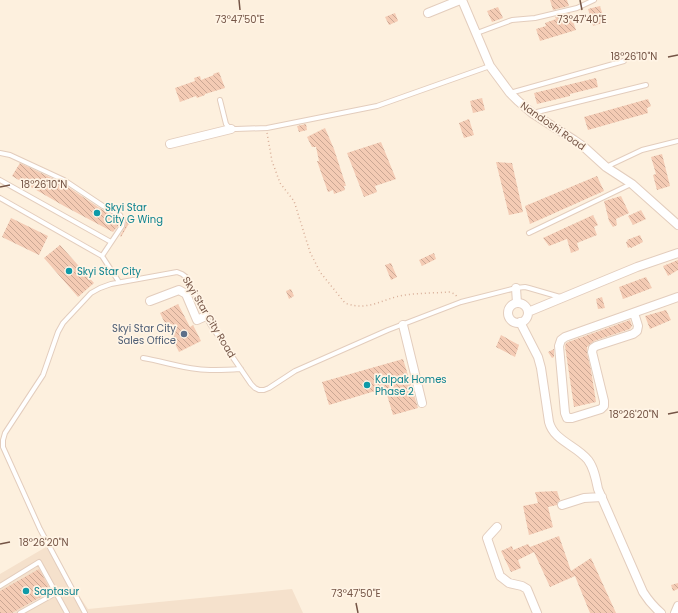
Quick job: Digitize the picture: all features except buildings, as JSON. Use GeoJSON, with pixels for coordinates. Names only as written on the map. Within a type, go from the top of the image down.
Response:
{"type":"FeatureCollection","features":[{"type":"Feature","properties":{"kind":"street"},"geometry":{"type":"LineString","coordinates":[[428,12],[461,0]]}},
{"type":"Feature","properties":{"kind":"street","name":"Nandoshi Road"},"geometry":{"type":"LineString","coordinates":[[461,0],[490,66],[510,93],[532,113],[574,140],[606,167],[632,184],[678,225]]}},
{"type":"Feature","properties":{"kind":"street"},"geometry":{"type":"LineString","coordinates":[[170,144],[231,129]]}},
{"type":"Feature","properties":{"kind":"street"},"geometry":{"type":"LineString","coordinates":[[528,312],[637,267],[678,253]]}},
{"type":"Feature","properties":{"kind":"street"},"geometry":{"type":"LineString","coordinates":[[516,288],[517,303]]}},
{"type":"Feature","properties":{"kind":"street"},"geometry":{"type":"LineString","coordinates":[[150,301],[180,290],[186,294],[197,320],[206,316]]}},
{"type":"Feature","properties":{"kind":"street"},"geometry":{"type":"LineString","coordinates":[[634,313],[638,326],[637,331],[633,334],[593,348],[592,352],[604,406],[572,418],[567,418],[565,413],[560,354],[561,340],[565,337],[678,297]]}},
{"type":"Feature","properties":{"kind":"street"},"geometry":{"type":"LineString","coordinates":[[514,303],[517,303],[523,304],[528,312],[526,319],[517,323],[510,320],[508,314],[509,307],[514,303]]}},
{"type":"Feature","properties":{"kind":"street"},"geometry":{"type":"LineString","coordinates":[[520,322],[538,357],[551,429],[558,437],[588,460],[594,473],[598,489],[643,592],[654,607],[661,613]]}},
{"type":"Feature","properties":{"kind":"street"},"geometry":{"type":"LineString","coordinates":[[402,325],[422,403]]}},
{"type":"Feature","properties":{"kind":"street"},"geometry":{"type":"LineString","coordinates":[[562,505],[584,498],[602,497]]}},
{"type":"Feature","properties":{"kind":"street"},"geometry":{"type":"LineString","coordinates":[[497,527],[487,538],[500,576],[509,583],[522,586],[527,589],[537,613]]}},
{"type":"Feature","properties":{"kind":"street"},"geometry":{"type":"LineString","coordinates":[[675,613],[678,606]]}},
{"type":"Feature","properties":{"kind":"lane"},"geometry":{"type":"LineString","coordinates":[[476,33],[512,20],[535,18],[577,8],[594,0]]}},
{"type":"Feature","properties":{"kind":"lane"},"geometry":{"type":"LineString","coordinates":[[510,93],[624,61]]}},
{"type":"Feature","properties":{"kind":"lane"},"geometry":{"type":"LineString","coordinates":[[220,100],[226,124],[231,129],[267,128],[377,106],[490,66]]}},
{"type":"Feature","properties":{"kind":"lane"},"geometry":{"type":"LineString","coordinates":[[532,113],[646,85]]}},
{"type":"Feature","properties":{"kind":"lane"},"geometry":{"type":"LineString","coordinates":[[606,167],[642,150],[678,141]]}},
{"type":"Feature","properties":{"kind":"lane"},"geometry":{"type":"LineString","coordinates":[[0,153],[10,155],[64,180],[103,206],[120,215],[123,220],[122,226],[102,256]]}},
{"type":"Feature","properties":{"kind":"lane"},"geometry":{"type":"LineString","coordinates":[[0,180],[111,242]]}},
{"type":"Feature","properties":{"kind":"lane"},"geometry":{"type":"LineString","coordinates":[[529,233],[632,184]]}},
{"type":"Feature","properties":{"kind":"lane"},"geometry":{"type":"LineString","coordinates":[[0,198],[102,256],[119,282]]}},
{"type":"Feature","properties":{"kind":"lane","name":"Skyi Star City Road"},"geometry":{"type":"LineString","coordinates":[[85,613],[40,529],[3,447],[3,440],[5,433],[43,375],[58,332],[63,323],[91,293],[100,288],[119,282],[177,272],[182,274],[186,277],[216,333],[255,388],[259,390],[269,388],[295,371],[388,330],[461,302],[524,287],[563,298]]}},
{"type":"Feature","properties":{"kind":"lane"},"geometry":{"type":"LineString","coordinates":[[142,358],[171,365],[198,369],[241,369]]}},
{"type":"Feature","properties":{"kind":"lane"},"geometry":{"type":"LineString","coordinates":[[0,586],[39,562],[67,613]]}},
{"type":"Feature","properties":{"kind":"lane"},"geometry":{"type":"LineString","coordinates":[[20,613],[56,593]]}},
{"type":"Feature","properties":{"kind":"path"},"geometry":{"type":"LineString","coordinates":[[267,128],[272,161],[280,183],[294,201],[310,252],[320,272],[345,303],[365,307],[406,295],[449,292],[455,294],[461,302]]}},
{"type":"Feature","properties":{"kind":"shaded area"},"geometry":{"type":"Polygon","coordinates":[[[46,547],[88,609],[292,589],[303,613],[0,613],[0,574],[46,547]]]}},
{"type":"Feature","properties":{"kind":"place","name":"Skyi Star City G Wing"},"geometry":{"type":"Point","coordinates":[97,213]}},
{"type":"Feature","properties":{"kind":"place","name":"Skyi Star City"},"geometry":{"type":"Point","coordinates":[69,271]}},
{"type":"Feature","properties":{"kind":"place","name":"Skyi Star City Sales Office"},"geometry":{"type":"Point","coordinates":[184,334]}},
{"type":"Feature","properties":{"kind":"place","name":"Kalpak Homes Phase 2"},"geometry":{"type":"Point","coordinates":[367,385]}},
{"type":"Feature","properties":{"kind":"place","name":"Saptasur"},"geometry":{"type":"Point","coordinates":[26,591]}}]}
